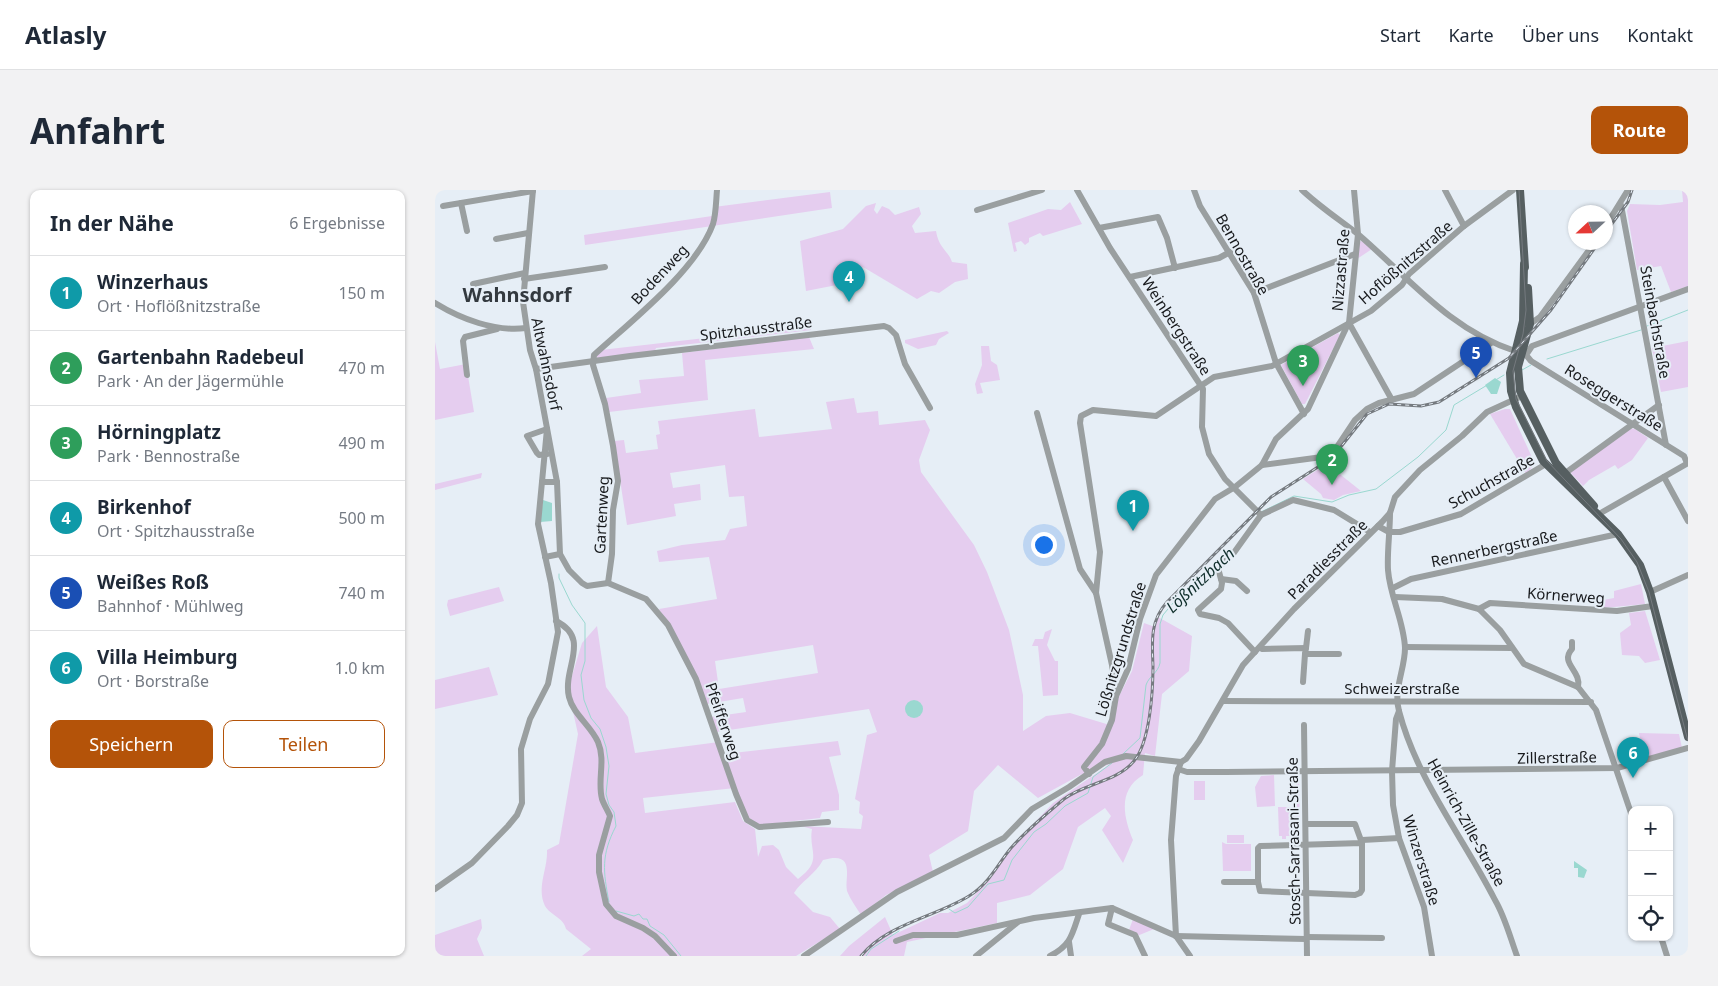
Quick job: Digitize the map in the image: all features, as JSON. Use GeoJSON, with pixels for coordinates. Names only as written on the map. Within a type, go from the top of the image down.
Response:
{"type":"FeatureCollection","features":[{"type":"Feature","properties":{"kind":"main road"},"geometry":{"type":"LineString","coordinates":[[1519,190],[1530,324],[1518,367],[1517,380],[1522,396],[1555,463],[1590,500],[1597,512]]}},
{"type":"Feature","properties":{"kind":"main road"},"geometry":{"type":"LineString","coordinates":[[1524,264],[1523,321],[1510,373],[1513,400],[1534,446],[1546,464],[1610,525],[1637,560],[1650,592],[1688,737]]}},
{"type":"Feature","properties":{"kind":"street"},"geometry":{"type":"LineString","coordinates":[[443,206],[533,190]]}},
{"type":"Feature","properties":{"kind":"street","name":"Altwahnsdorf"},"geometry":{"type":"LineString","coordinates":[[533,190],[523,302],[525,328],[536,369],[557,482],[560,554]]}},
{"type":"Feature","properties":{"kind":"street","name":"Bodenweg"},"geometry":{"type":"LineString","coordinates":[[593,360],[593,355],[672,282],[703,245],[713,224],[717,190]]}},
{"type":"Feature","properties":{"kind":"street"},"geometry":{"type":"LineString","coordinates":[[977,210],[1042,190]]}},
{"type":"Feature","properties":{"kind":"street","name":"Weinbergstraße"},"geometry":{"type":"LineString","coordinates":[[1077,190],[1130,277],[1202,386],[1204,392],[1202,426],[1206,445],[1225,479],[1260,514]]}},
{"type":"Feature","properties":{"kind":"street","name":"Bennostraße"},"geometry":{"type":"LineString","coordinates":[[1194,190],[1200,206],[1254,293],[1276,363],[1304,414]]}},
{"type":"Feature","properties":{"kind":"street"},"geometry":{"type":"LineString","coordinates":[[1302,190],[1331,215],[1358,234],[1406,280],[1454,321],[1491,343],[1515,351]]}},
{"type":"Feature","properties":{"kind":"street","name":"Nizzastraße"},"geometry":{"type":"LineString","coordinates":[[1354,190],[1358,234],[1349,323],[1392,400]]}},
{"type":"Feature","properties":{"kind":"street"},"geometry":{"type":"LineString","coordinates":[[1445,190],[1464,226]]}},
{"type":"Feature","properties":{"kind":"street"},"geometry":{"type":"LineString","coordinates":[[1613,216],[1628,190]]}},
{"type":"Feature","properties":{"kind":"street","name":"Hoflößnitzstraße"},"geometry":{"type":"LineString","coordinates":[[1116,696],[1112,665],[1096,593],[1100,552],[1080,419],[1086,412],[1093,410],[1156,416],[1214,377],[1276,363],[1371,311],[1406,280],[1409,274],[1464,226],[1510,192],[1520,202]]}},
{"type":"Feature","properties":{"kind":"street"},"geometry":{"type":"LineString","coordinates":[[461,203],[467,231]]}},
{"type":"Feature","properties":{"kind":"street","name":"Steinbachstraße"},"geometry":{"type":"LineString","coordinates":[[1621,205],[1666,445]]}},
{"type":"Feature","properties":{"kind":"street"},"geometry":{"type":"LineString","coordinates":[[1099,228],[1158,217],[1167,238],[1175,268]]}},
{"type":"Feature","properties":{"kind":"street"},"geometry":{"type":"LineString","coordinates":[[496,239],[528,233]]}},
{"type":"Feature","properties":{"kind":"street"},"geometry":{"type":"LineString","coordinates":[[1530,324],[1540,317],[1589,250]]}},
{"type":"Feature","properties":{"kind":"street"},"geometry":{"type":"LineString","coordinates":[[1130,277],[1219,258],[1230,252]]}},
{"type":"Feature","properties":{"kind":"street"},"geometry":{"type":"LineString","coordinates":[[1254,293],[1355,254]]}},
{"type":"Feature","properties":{"kind":"street"},"geometry":{"type":"LineString","coordinates":[[473,284],[605,267]]}},
{"type":"Feature","properties":{"kind":"street"},"geometry":{"type":"LineString","coordinates":[[1641,307],[1688,290]]}},
{"type":"Feature","properties":{"kind":"street"},"geometry":{"type":"LineString","coordinates":[[435,303],[465,317],[498,328]]}},
{"type":"Feature","properties":{"kind":"street","name":"Roseggerstraße"},"geometry":{"type":"LineString","coordinates":[[1641,307],[1532,346],[1526,353],[1531,361],[1684,456],[1687,463]]}},
{"type":"Feature","properties":{"kind":"street","name":"Lößnitzgrundstraße"},"geometry":{"type":"LineString","coordinates":[[1089,774],[1085,767],[1086,763],[1097,751],[1112,720],[1116,696],[1129,669],[1140,619],[1156,576],[1215,499],[1235,488],[1262,465],[1276,439],[1304,414],[1349,323]]}},
{"type":"Feature","properties":{"kind":"street","name":"Spitzhausstraße"},"geometry":{"type":"LineString","coordinates":[[536,369],[593,360],[884,326],[896,335],[905,364],[929,408]]}},
{"type":"Feature","properties":{"kind":"street"},"geometry":{"type":"LineString","coordinates":[[467,375],[463,341],[465,337],[498,328],[525,328]]}},
{"type":"Feature","properties":{"kind":"street"},"geometry":{"type":"LineString","coordinates":[[1262,465],[1322,457],[1337,447],[1355,420],[1367,409],[1414,394],[1432,384],[1491,343]]}},
{"type":"Feature","properties":{"kind":"street","name":"Gartenweg"},"geometry":{"type":"LineString","coordinates":[[593,360],[605,404],[618,481],[613,510],[612,554],[608,583]]}},
{"type":"Feature","properties":{"kind":"street"},"geometry":{"type":"LineString","coordinates":[[1518,367],[1531,361]]}},
{"type":"Feature","properties":{"kind":"street","name":"Paradiesstraße"},"geometry":{"type":"LineString","coordinates":[[1176,936],[1171,840],[1178,770],[1181,762],[1193,751],[1241,668],[1257,649],[1390,513],[1395,497],[1419,470],[1462,436],[1487,412],[1522,396]]}},
{"type":"Feature","properties":{"kind":"street"},"geometry":{"type":"LineString","coordinates":[[1564,474],[1659,405]]}},
{"type":"Feature","properties":{"kind":"street"},"geometry":{"type":"LineString","coordinates":[[1037,413],[1080,569],[1096,593]]}},
{"type":"Feature","properties":{"kind":"street","name":"Altwahnsdorf"},"geometry":{"type":"LineString","coordinates":[[545,454],[539,456],[527,436],[547,430]]}},
{"type":"Feature","properties":{"kind":"street","name":"Altwahnsdorf"},"geometry":{"type":"LineString","coordinates":[[435,889],[472,864],[517,815],[523,794],[521,749],[530,719],[548,684],[557,637],[556,621],[538,524],[547,430]]}},
{"type":"Feature","properties":{"kind":"street"},"geometry":{"type":"LineString","coordinates":[[545,454],[552,454]]}},
{"type":"Feature","properties":{"kind":"street"},"geometry":{"type":"LineString","coordinates":[[1597,512],[1687,463]]}},
{"type":"Feature","properties":{"kind":"street","name":"Schuchstraße"},"geometry":{"type":"LineString","coordinates":[[1389,532],[1407,531],[1461,514],[1546,464]]}},
{"type":"Feature","properties":{"kind":"street"},"geometry":{"type":"LineString","coordinates":[[1664,477],[1688,521]]}},
{"type":"Feature","properties":{"kind":"street"},"geometry":{"type":"LineString","coordinates":[[542,482],[557,482]]}},
{"type":"Feature","properties":{"kind":"street"},"geometry":{"type":"LineString","coordinates":[[1339,654],[1257,649],[1228,624],[1198,612],[1200,607],[1221,589],[1218,568],[1233,554],[1260,514],[1290,501],[1300,500],[1334,510],[1370,532]]}},
{"type":"Feature","properties":{"kind":"street"},"geometry":{"type":"LineString","coordinates":[[1390,513],[1388,570],[1403,626],[1405,646],[1397,700]]}},
{"type":"Feature","properties":{"kind":"street"},"geometry":{"type":"LineString","coordinates":[[1603,538],[1610,525]]}},
{"type":"Feature","properties":{"kind":"street"},"geometry":{"type":"LineString","coordinates":[[1377,526],[1389,532]]}},
{"type":"Feature","properties":{"kind":"street","name":"Rennerbergstraße"},"geometry":{"type":"LineString","coordinates":[[1393,588],[1411,579],[1618,534]]}},
{"type":"Feature","properties":{"kind":"street"},"geometry":{"type":"LineString","coordinates":[[545,557],[560,554],[569,570],[587,586],[608,583]]}},
{"type":"Feature","properties":{"kind":"street"},"geometry":{"type":"LineString","coordinates":[[1650,592],[1688,575]]}},
{"type":"Feature","properties":{"kind":"street"},"geometry":{"type":"LineString","coordinates":[[1221,579],[1235,581],[1247,591]]}},
{"type":"Feature","properties":{"kind":"street","name":"Pfeifferweg"},"geometry":{"type":"LineString","coordinates":[[608,583],[646,599],[667,625],[696,678],[736,794],[747,820],[759,827],[828,822]]}},
{"type":"Feature","properties":{"kind":"street"},"geometry":{"type":"LineString","coordinates":[[1395,597],[1436,598],[1479,610],[1500,630],[1527,666],[1578,687],[1591,702],[1605,732],[1629,806]]}},
{"type":"Feature","properties":{"kind":"street","name":"Körnerweg"},"geometry":{"type":"LineString","coordinates":[[1479,610],[1490,603],[1617,611],[1653,606]]}},
{"type":"Feature","properties":{"kind":"street"},"geometry":{"type":"LineString","coordinates":[[556,621],[566,626],[573,638],[575,652],[567,689],[569,699],[592,732],[602,753],[602,800],[610,816],[599,855],[599,872],[606,904],[616,916],[643,928],[655,936],[674,956]]}},
{"type":"Feature","properties":{"kind":"street"},"geometry":{"type":"LineString","coordinates":[[1303,682],[1308,631]]}},
{"type":"Feature","properties":{"kind":"street"},"geometry":{"type":"LineString","coordinates":[[1572,642],[1572,649],[1567,653],[1567,658],[1577,677],[1578,687]]}},
{"type":"Feature","properties":{"kind":"street"},"geometry":{"type":"LineString","coordinates":[[1405,646],[1512,648]]}},
{"type":"Feature","properties":{"kind":"street"},"geometry":{"type":"LineString","coordinates":[[1582,703],[1585,696]]}},
{"type":"Feature","properties":{"kind":"street","name":"Heinrich-Zille-Straße"},"geometry":{"type":"LineString","coordinates":[[1397,700],[1399,711],[1423,771],[1437,800],[1495,899],[1517,956]]}},
{"type":"Feature","properties":{"kind":"street","name":"Schweizerstraße"},"geometry":{"type":"LineString","coordinates":[[1223,701],[1591,702]]}},
{"type":"Feature","properties":{"kind":"street","name":"Winzerstraße"},"geometry":{"type":"LineString","coordinates":[[1399,711],[1396,718],[1392,771],[1393,805],[1399,838],[1424,907],[1432,956]]}},
{"type":"Feature","properties":{"kind":"street","name":"Stosch-Sarrasani-Straße"},"geometry":{"type":"LineString","coordinates":[[1304,726],[1307,956]]}},
{"type":"Feature","properties":{"kind":"street","name":"Zillerstraße"},"geometry":{"type":"LineString","coordinates":[[1392,771],[1617,768],[1688,748]]}},
{"type":"Feature","properties":{"kind":"street"},"geometry":{"type":"LineString","coordinates":[[804,956],[897,892],[1005,838],[1032,808],[1115,757],[1181,762]]}},
{"type":"Feature","properties":{"kind":"street"},"geometry":{"type":"LineString","coordinates":[[1178,770],[1187,772],[1392,771]]}},
{"type":"Feature","properties":{"kind":"street"},"geometry":{"type":"LineString","coordinates":[[1305,824],[1353,823],[1357,826],[1362,842],[1360,893],[1355,895],[1260,892],[1257,882],[1260,846],[1362,842],[1399,838]]}},
{"type":"Feature","properties":{"kind":"street"},"geometry":{"type":"LineString","coordinates":[[1224,882],[1257,882]]}},
{"type":"Feature","properties":{"kind":"street"},"geometry":{"type":"LineString","coordinates":[[1112,908],[1108,924],[1135,935],[1145,956]]}},
{"type":"Feature","properties":{"kind":"street"},"geometry":{"type":"LineString","coordinates":[[896,941],[913,935],[957,935],[1018,922],[1112,908],[1176,936],[1382,938]]}},
{"type":"Feature","properties":{"kind":"street"},"geometry":{"type":"LineString","coordinates":[[1050,956],[1065,948],[1079,914]]}},
{"type":"Feature","properties":{"kind":"street"},"geometry":{"type":"LineString","coordinates":[[976,956],[1018,922]]}},
{"type":"Feature","properties":{"kind":"street"},"geometry":{"type":"LineString","coordinates":[[1176,936],[1190,956]]}},
{"type":"Feature","properties":{"kind":"street"},"geometry":{"type":"LineString","coordinates":[[1662,941],[1667,956]]}},
{"type":"Feature","properties":{"kind":"street"},"geometry":{"type":"LineString","coordinates":[[1069,942],[1071,956]]}},
{"type":"Feature","properties":{"kind":"shaded area"},"geometry":{"type":"Polygon","coordinates":[[[1682,190],[1688,190],[1688,286],[1671,292],[1661,266],[1637,270],[1627,211],[1630,204],[1660,205],[1683,202],[1682,190]]]}},
{"type":"Feature","properties":{"kind":"shaded area"},"geometry":{"type":"Polygon","coordinates":[[[830,192],[832,208],[585,245],[584,235],[712,216],[714,207],[830,192]]]}},
{"type":"Feature","properties":{"kind":"shaded area"},"geometry":{"type":"Polygon","coordinates":[[[1070,202],[1082,224],[1043,236],[1040,233],[1029,238],[1029,242],[1025,245],[1021,241],[1015,243],[1017,251],[1014,252],[1008,223],[1048,209],[1061,210],[1070,202]]]}},
{"type":"Feature","properties":{"kind":"shaded area"},"geometry":{"type":"Polygon","coordinates":[[[876,203],[874,210],[877,214],[882,206],[889,209],[895,215],[919,207],[921,214],[912,226],[915,233],[936,231],[941,246],[952,262],[967,264],[968,279],[955,282],[939,293],[931,291],[917,299],[863,267],[847,283],[806,291],[800,241],[843,229],[866,206],[876,203]]]}},
{"type":"Feature","properties":{"kind":"shaded area"},"geometry":{"type":"Polygon","coordinates":[[[1362,241],[1372,249],[1357,259],[1359,242],[1362,241]]]}},
{"type":"Feature","properties":{"kind":"shaded area"},"geometry":{"type":"Polygon","coordinates":[[[811,326],[811,330],[656,348],[655,351],[597,358],[595,355],[601,350],[811,326]]]}},
{"type":"Feature","properties":{"kind":"shaded area"},"geometry":{"type":"Polygon","coordinates":[[[947,331],[949,333],[939,339],[936,345],[918,349],[905,343],[905,340],[947,331]]]}},
{"type":"Feature","properties":{"kind":"shaded area"},"geometry":{"type":"Polygon","coordinates":[[[1338,333],[1340,335],[1305,404],[1302,404],[1281,365],[1338,333]]]}},
{"type":"Feature","properties":{"kind":"shaded area"},"geometry":{"type":"Polygon","coordinates":[[[809,337],[814,349],[705,360],[708,400],[609,412],[606,398],[641,393],[639,380],[684,376],[682,353],[809,337]]]}},
{"type":"Feature","properties":{"kind":"shaded area"},"geometry":{"type":"Polygon","coordinates":[[[1688,341],[1688,387],[1661,392],[1652,348],[1688,341]]]}},
{"type":"Feature","properties":{"kind":"shaded area"},"geometry":{"type":"Polygon","coordinates":[[[435,342],[440,369],[466,364],[474,412],[435,420],[435,342]]]}},
{"type":"Feature","properties":{"kind":"shaded area"},"geometry":{"type":"Polygon","coordinates":[[[981,346],[989,346],[991,361],[997,365],[1000,380],[980,383],[983,393],[977,394],[975,384],[982,365],[981,346]]]}},
{"type":"Feature","properties":{"kind":"shaded area"},"geometry":{"type":"Polygon","coordinates":[[[1495,378],[1501,382],[1497,394],[1491,394],[1485,385],[1495,378]]]}},
{"type":"Feature","properties":{"kind":"shaded area"},"geometry":{"type":"Polygon","coordinates":[[[854,398],[857,413],[878,411],[879,425],[925,420],[930,430],[919,460],[921,472],[974,545],[987,572],[1009,630],[1023,695],[1023,731],[1046,716],[1070,713],[1113,726],[1117,700],[1132,671],[1144,623],[1155,627],[1158,617],[1192,636],[1189,671],[1162,694],[1155,756],[1145,753],[1143,775],[1129,788],[1126,796],[1125,813],[1133,840],[1123,863],[1102,830],[1111,816],[1105,808],[1078,827],[1063,869],[1030,895],[997,903],[997,923],[907,942],[904,956],[840,956],[849,946],[885,917],[893,935],[940,913],[948,913],[967,903],[992,877],[1001,859],[1053,803],[1110,764],[1080,775],[1038,798],[998,765],[974,791],[968,831],[929,855],[933,872],[886,895],[861,915],[847,891],[847,867],[845,862],[834,858],[823,860],[794,893],[813,912],[830,917],[840,929],[796,956],[582,956],[591,949],[566,929],[563,922],[547,909],[543,899],[542,885],[547,850],[559,844],[578,734],[568,689],[582,643],[597,626],[606,687],[628,717],[635,753],[719,742],[724,754],[838,741],[841,755],[829,757],[839,795],[839,810],[822,812],[820,818],[759,825],[747,816],[735,788],[643,798],[645,813],[735,802],[743,821],[755,829],[758,857],[762,846],[773,845],[779,850],[786,867],[798,879],[811,866],[813,861],[812,829],[801,826],[861,829],[863,816],[859,813],[860,802],[855,799],[867,735],[877,732],[869,709],[716,732],[711,717],[746,712],[743,698],[707,704],[659,609],[717,599],[709,557],[659,562],[657,551],[682,545],[725,540],[730,529],[747,526],[744,496],[729,497],[725,465],[670,473],[673,488],[700,484],[701,500],[674,504],[676,516],[627,525],[614,441],[624,440],[626,453],[658,449],[656,435],[660,434],[658,421],[755,409],[759,437],[832,429],[826,402],[854,398]],[[813,645],[715,661],[719,689],[818,673],[813,645]]]}},
{"type":"Feature","properties":{"kind":"shaded area"},"geometry":{"type":"Polygon","coordinates":[[[1510,409],[1535,464],[1526,474],[1490,414],[1510,409]]]}},
{"type":"Feature","properties":{"kind":"shaded area"},"geometry":{"type":"Polygon","coordinates":[[[1629,428],[1635,429],[1648,438],[1632,460],[1618,469],[1615,465],[1589,480],[1583,486],[1570,472],[1629,428]]]}},
{"type":"Feature","properties":{"kind":"shaded area"},"geometry":{"type":"Polygon","coordinates":[[[1327,464],[1361,491],[1343,495],[1334,500],[1323,498],[1321,494],[1303,479],[1327,464]]]}},
{"type":"Feature","properties":{"kind":"shaded area"},"geometry":{"type":"Polygon","coordinates":[[[482,473],[481,478],[435,490],[435,484],[482,473]]]}},
{"type":"Feature","properties":{"kind":"shaded area"},"geometry":{"type":"Polygon","coordinates":[[[543,500],[552,503],[552,521],[540,522],[543,500]]]}},
{"type":"Feature","properties":{"kind":"shaded area"},"geometry":{"type":"Polygon","coordinates":[[[1641,584],[1645,604],[1604,608],[1603,600],[1614,598],[1614,591],[1641,584]]]}},
{"type":"Feature","properties":{"kind":"shaded area"},"geometry":{"type":"Polygon","coordinates":[[[499,587],[504,601],[450,616],[447,605],[448,600],[499,587]]]}},
{"type":"Feature","properties":{"kind":"shaded area"},"geometry":{"type":"Polygon","coordinates":[[[1645,611],[1660,660],[1645,663],[1639,656],[1622,655],[1620,633],[1631,625],[1629,613],[1645,611]]]}},
{"type":"Feature","properties":{"kind":"shaded area"},"geometry":{"type":"Polygon","coordinates":[[[1052,629],[1047,645],[1055,661],[1058,661],[1058,695],[1043,696],[1038,646],[1032,646],[1035,639],[1043,639],[1045,632],[1052,629]]]}},
{"type":"Feature","properties":{"kind":"shaded area"},"geometry":{"type":"Polygon","coordinates":[[[489,667],[498,695],[435,709],[435,680],[489,667]]]}},
{"type":"Feature","properties":{"kind":"shaded area"},"geometry":{"type":"Polygon","coordinates":[[[914,700],[922,705],[923,709],[918,717],[914,718],[906,713],[905,709],[910,701],[914,700]]]}},
{"type":"Feature","properties":{"kind":"shaded area"},"geometry":{"type":"Polygon","coordinates":[[[1639,733],[1679,734],[1682,748],[1644,758],[1639,733]]]}},
{"type":"Feature","properties":{"kind":"shaded area"},"geometry":{"type":"Polygon","coordinates":[[[1274,775],[1275,806],[1257,807],[1255,787],[1261,776],[1274,775]]]}},
{"type":"Feature","properties":{"kind":"shaded area"},"geometry":{"type":"Polygon","coordinates":[[[1296,776],[1299,776],[1300,838],[1286,836],[1286,839],[1282,839],[1282,836],[1279,836],[1278,807],[1296,807],[1296,776]]]}},
{"type":"Feature","properties":{"kind":"shaded area"},"geometry":{"type":"Polygon","coordinates":[[[1194,781],[1205,781],[1205,800],[1194,800],[1194,781]]]}},
{"type":"Feature","properties":{"kind":"shaded area"},"geometry":{"type":"Polygon","coordinates":[[[1227,835],[1244,835],[1244,843],[1227,843],[1227,835]]]}},
{"type":"Feature","properties":{"kind":"shaded area"},"geometry":{"type":"Polygon","coordinates":[[[1222,842],[1226,844],[1251,844],[1251,871],[1223,871],[1222,842]]]}},
{"type":"Feature","properties":{"kind":"shaded area"},"geometry":{"type":"Polygon","coordinates":[[[1574,861],[1587,870],[1584,878],[1578,877],[1578,868],[1574,868],[1574,861]]]}},
{"type":"Feature","properties":{"kind":"shaded area"},"geometry":{"type":"Polygon","coordinates":[[[481,919],[482,928],[477,939],[484,956],[435,956],[435,935],[481,919]]]}},
{"type":"Feature","properties":{"kind":"shaded area"},"geometry":{"type":"Polygon","coordinates":[[[1133,919],[1154,929],[1137,936],[1129,930],[1133,919]]]}},
{"type":"Feature","properties":{"kind":"waterway","name":"Lößnitzbach"},"geometry":{"type":"LineString","coordinates":[[1647,326],[1688,310]]}},
{"type":"Feature","properties":{"kind":"waterway","name":"Lößnitzbach"},"geometry":{"type":"LineString","coordinates":[[1547,359],[1641,330]]}},
{"type":"Feature","properties":{"kind":"waterway","name":"Lößnitzbach"},"geometry":{"type":"LineString","coordinates":[[1522,370],[1531,365]]}},
{"type":"Feature","properties":{"kind":"waterway","name":"Lößnitzbach"},"geometry":{"type":"LineString","coordinates":[[1261,512],[1294,496],[1332,502],[1349,495],[1376,489],[1418,457],[1446,430],[1454,405],[1504,375]]}},
{"type":"Feature","properties":{"kind":"waterway","name":"Lößnitzbach"},"geometry":{"type":"LineString","coordinates":[[1123,754],[1140,738],[1146,685],[1160,663],[1160,624],[1163,615],[1173,603],[1181,599],[1203,574],[1223,559]]}},
{"type":"Feature","properties":{"kind":"waterway"},"geometry":{"type":"LineString","coordinates":[[559,574],[559,578],[572,605],[585,623],[585,661],[581,675],[584,700],[591,718],[600,729],[606,747],[609,766],[606,794],[609,805],[614,812],[616,826],[608,846],[605,863],[605,881],[609,902]]}},
{"type":"Feature","properties":{"kind":"waterway","name":"Lößnitzbach"},"geometry":{"type":"LineString","coordinates":[[949,909],[955,913],[968,907],[988,884],[1004,880],[1012,860],[1034,832],[1046,824],[1065,806],[1088,793],[1093,777],[1112,763]]}},
{"type":"Feature","properties":{"kind":"waterway"},"geometry":{"type":"LineString","coordinates":[[616,911],[634,916],[639,914],[643,919],[647,919],[650,926],[664,935],[681,956]]}},
{"type":"Feature","properties":{"kind":"waterway","name":"Lößnitzbach"},"geometry":{"type":"LineString","coordinates":[[866,956],[871,949],[899,931]]}},
{"type":"Feature","properties":{"kind":"tram line"},"geometry":{"type":"LineString","coordinates":[[1519,190],[1526,310],[1523,334],[1513,371],[1516,399],[1547,461],[1621,539],[1637,562],[1649,592],[1688,741]]}},
{"type":"Feature","properties":{"kind":"railway"},"geometry":{"type":"LineString","coordinates":[[1613,222],[1628,202],[1632,190]]}},
{"type":"Feature","properties":{"kind":"railway"},"geometry":{"type":"LineString","coordinates":[[861,956],[872,945],[898,928],[969,896],[982,886],[1017,842],[1064,799],[1081,789],[1119,774],[1127,768],[1134,761],[1144,742],[1152,689],[1153,632],[1157,617],[1167,602],[1271,497],[1332,458],[1367,414],[1389,404],[1421,406],[1439,402],[1509,358],[1551,310],[1593,250]]}},
{"type":"Feature","properties":{"kind":"place","name":"Birkenhof"},"geometry":{"type":"Point","coordinates":[849,302]}},
{"type":"Feature","properties":{"kind":"place","name":"Weißes Roß"},"geometry":{"type":"Point","coordinates":[1476,378]}},
{"type":"Feature","properties":{"kind":"place","name":"Hörningplatz"},"geometry":{"type":"Point","coordinates":[1303,386]}},
{"type":"Feature","properties":{"kind":"place","name":"Gartenbahn Radebeul"},"geometry":{"type":"Point","coordinates":[1332,485]}},
{"type":"Feature","properties":{"kind":"place","name":"Winzerhaus"},"geometry":{"type":"Point","coordinates":[1133,531]}},
{"type":"Feature","properties":{"kind":"place","name":"Villa Heimburg"},"geometry":{"type":"Point","coordinates":[1633,778]}},
{"type":"Feature","properties":{"kind":"district","name":"Wahnsdorf"},"geometry":{"type":"Point","coordinates":[517,294]}}]}
